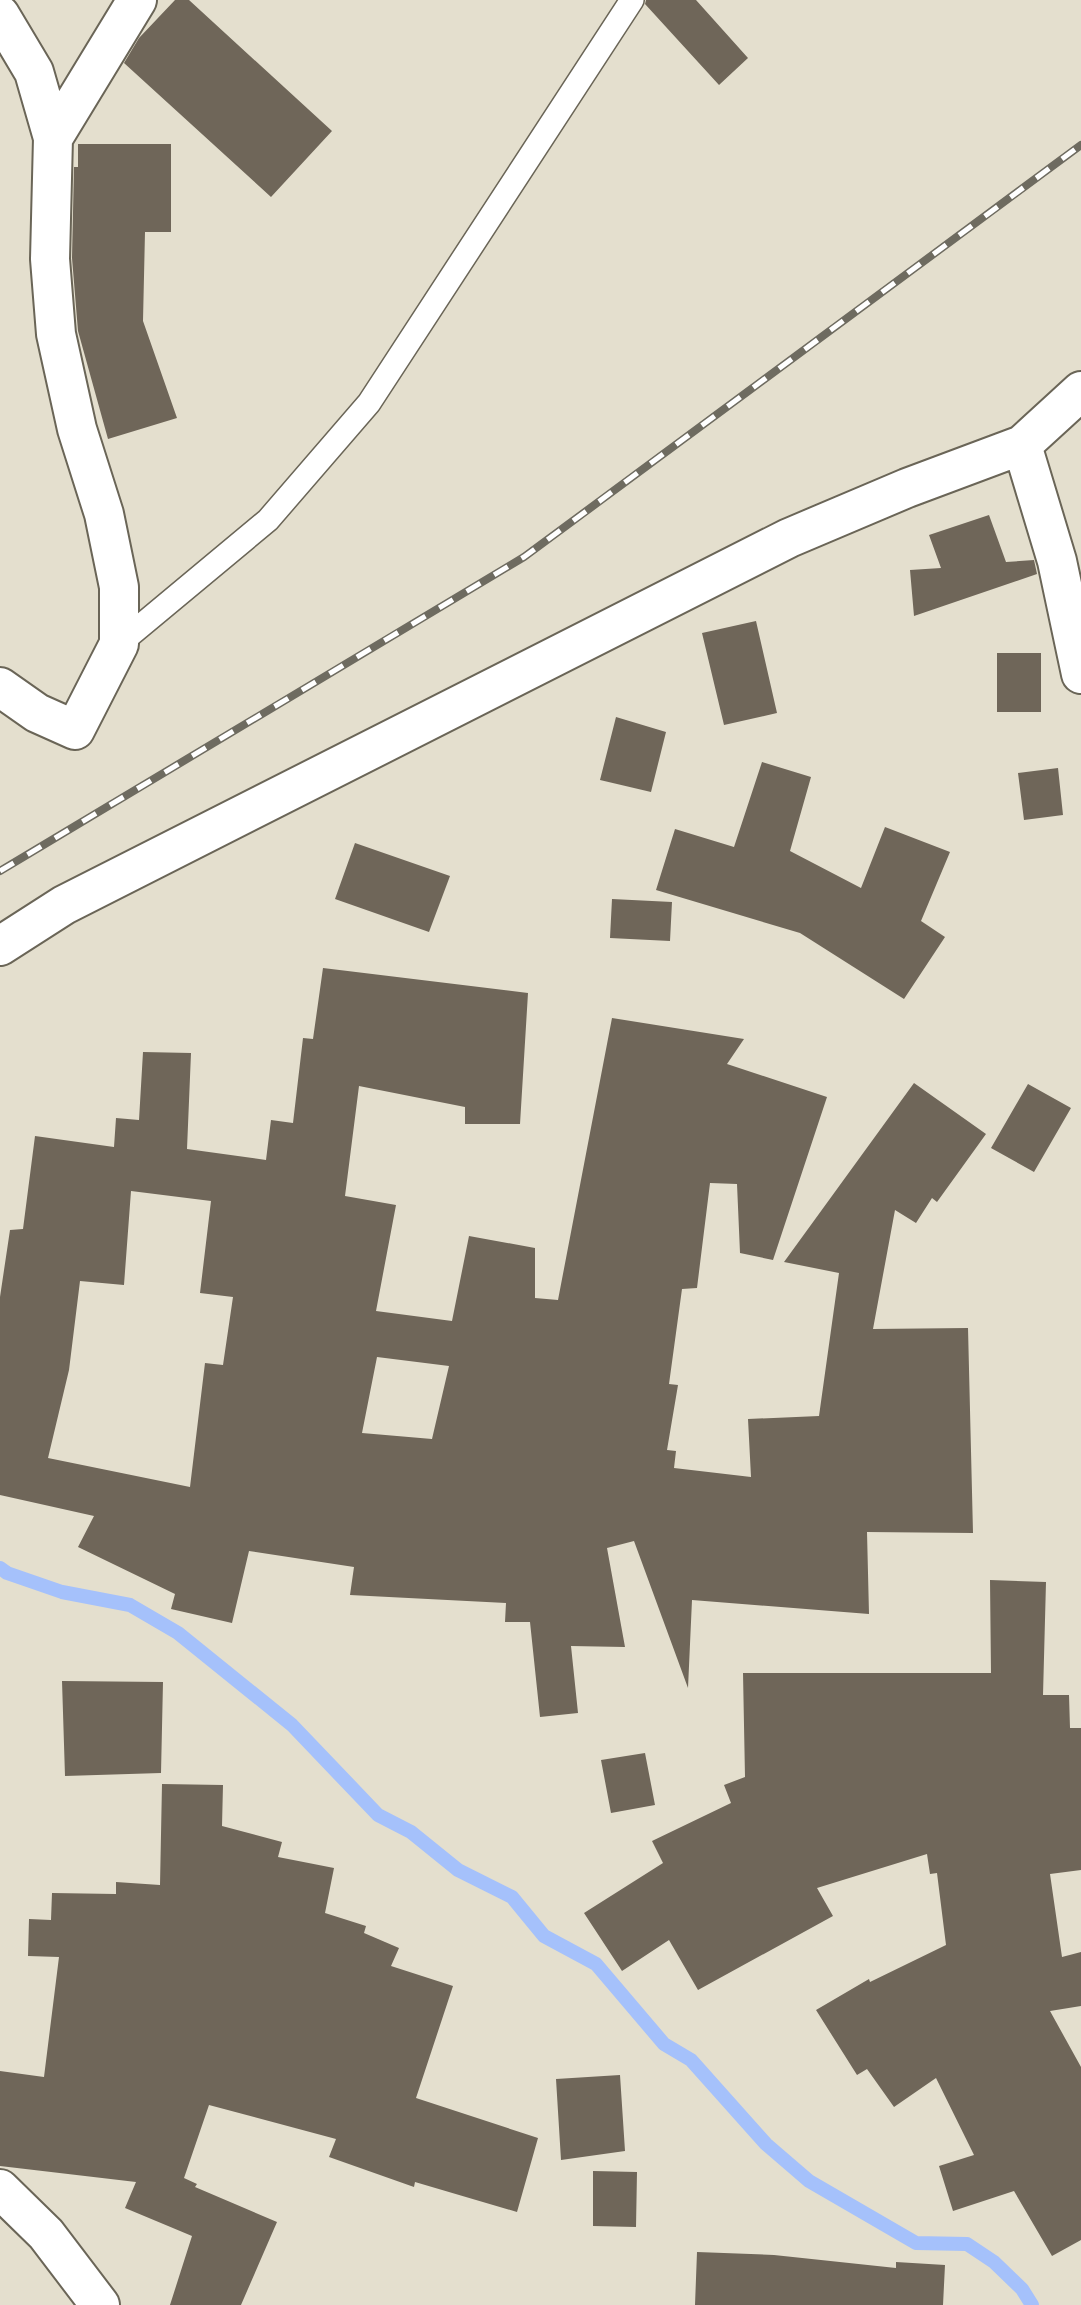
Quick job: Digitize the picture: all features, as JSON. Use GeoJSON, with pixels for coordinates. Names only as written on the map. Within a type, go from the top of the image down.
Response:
{"type":"FeatureCollection","features":[{"type":"Feature","properties":{"kind":"street"},"geometry":{"type":"LineString","coordinates":[[53,138],[137,0]]}},
{"type":"Feature","properties":{"kind":"street"},"geometry":{"type":"LineString","coordinates":[[0,15],[34,72],[53,138],[50,259],[56,334],[77,429],[104,514],[120,587],[119,643],[75,730],[37,713],[0,687]]}},
{"type":"Feature","properties":{"kind":"street"},"geometry":{"type":"LineString","coordinates":[[0,946],[64,905],[789,538],[907,488],[1022,445],[1073,414]]}},
{"type":"Feature","properties":{"kind":"street"},"geometry":{"type":"LineString","coordinates":[[1022,445],[1057,561],[1081,674]]}},
{"type":"Feature","properties":{"kind":"street"},"geometry":{"type":"LineString","coordinates":[[0,2189],[46,2234],[100,2305]]}},
{"type":"Feature","properties":{"kind":"lane"},"geometry":{"type":"LineString","coordinates":[[119,643],[268,520],[369,403],[632,0]]}},
{"type":"Feature","properties":{"kind":"building"},"geometry":{"type":"Polygon","coordinates":[[[175,0],[189,0],[332,131],[271,197],[124,63],[139,38],[175,0]]]}},
{"type":"Feature","properties":{"kind":"building"},"geometry":{"type":"Polygon","coordinates":[[[646,0],[696,0],[748,58],[719,85],[645,4],[646,0]]]}},
{"type":"Feature","properties":{"kind":"building"},"geometry":{"type":"Polygon","coordinates":[[[78,144],[171,144],[171,232],[145,232],[143,321],[177,418],[108,439],[78,331],[72,258],[74,167],[78,167],[78,144]]]}},
{"type":"Feature","properties":{"kind":"building"},"geometry":{"type":"Polygon","coordinates":[[[989,515],[1006,562],[1034,560],[1037,574],[914,616],[910,570],[941,568],[929,535],[989,515]]]}},
{"type":"Feature","properties":{"kind":"building"},"geometry":{"type":"Polygon","coordinates":[[[756,621],[777,713],[724,725],[702,633],[756,621]]]}},
{"type":"Feature","properties":{"kind":"building"},"geometry":{"type":"Polygon","coordinates":[[[997,653],[1041,653],[1041,712],[997,712],[997,653]]]}},
{"type":"Feature","properties":{"kind":"building"},"geometry":{"type":"Polygon","coordinates":[[[616,717],[666,732],[651,792],[600,780],[616,717]]]}},
{"type":"Feature","properties":{"kind":"building"},"geometry":{"type":"Polygon","coordinates":[[[762,762],[811,777],[790,851],[861,888],[885,827],[950,852],[921,921],[945,937],[904,999],[800,933],[656,890],[675,829],[734,847],[762,762]]]}},
{"type":"Feature","properties":{"kind":"building"},"geometry":{"type":"Polygon","coordinates":[[[1058,768],[1063,815],[1024,820],[1018,773],[1058,768]]]}},
{"type":"Feature","properties":{"kind":"building"},"geometry":{"type":"Polygon","coordinates":[[[355,843],[450,876],[429,932],[335,899],[355,843]]]}},
{"type":"Feature","properties":{"kind":"building"},"geometry":{"type":"Polygon","coordinates":[[[612,899],[672,902],[670,941],[610,938],[612,899]]]}},
{"type":"Feature","properties":{"kind":"building"},"geometry":{"type":"Polygon","coordinates":[[[323,968],[528,993],[520,1124],[465,1124],[465,1107],[359,1086],[345,1196],[396,1205],[376,1311],[452,1321],[469,1236],[535,1248],[535,1298],[558,1300],[612,1018],[744,1039],[727,1064],[827,1097],[773,1260],[740,1253],[737,1184],[710,1183],[697,1288],[682,1289],[669,1384],[678,1385],[667,1450],[676,1451],[674,1468],[751,1477],[748,1419],[819,1416],[839,1273],[784,1262],[914,1083],[986,1134],[937,1202],[932,1198],[916,1223],[895,1210],[873,1329],[968,1328],[973,1533],[867,1532],[869,1614],[692,1600],[688,1688],[634,1541],[607,1548],[625,1647],[571,1646],[578,1713],[540,1717],[530,1622],[505,1622],[506,1603],[350,1595],[354,1567],[249,1551],[232,1623],[171,1609],[175,1594],[78,1547],[94,1516],[0,1495],[0,1297],[10,1230],[23,1229],[35,1136],[114,1147],[116,1118],[139,1120],[143,1052],[191,1053],[187,1149],[266,1160],[271,1120],[293,1123],[303,1038],[313,1039],[323,968]],[[131,1191],[124,1285],[80,1281],[69,1370],[48,1458],[190,1487],[205,1363],[223,1365],[233,1297],[200,1293],[211,1201],[131,1191]],[[377,1357],[362,1433],[432,1439],[449,1366],[377,1357]]]}},
{"type":"Feature","properties":{"kind":"building"},"geometry":{"type":"Polygon","coordinates":[[[1028,1084],[1071,1108],[1034,1172],[991,1148],[1028,1084]]]}},
{"type":"Feature","properties":{"kind":"building"},"geometry":{"type":"Polygon","coordinates":[[[990,1580],[1046,1582],[1043,1695],[1069,1695],[1070,1728],[1081,1728],[1081,1870],[1050,1874],[1062,1957],[1081,1952],[1081,2006],[1050,2011],[1081,2067],[1081,2240],[1052,2256],[1014,2191],[953,2211],[939,2166],[974,2155],[936,2078],[894,2107],[867,2069],[857,2075],[816,2010],[869,1979],[870,1982],[946,1945],[937,1873],[930,1874],[927,1854],[817,1888],[833,1916],[698,1990],[669,1940],[622,1971],[584,1913],[663,1863],[652,1841],[731,1803],[724,1785],[745,1777],[743,1673],[991,1673],[990,1580]]]}},
{"type":"Feature","properties":{"kind":"building"},"geometry":{"type":"Polygon","coordinates":[[[62,1681],[163,1682],[161,1773],[65,1776],[62,1681]]]}},
{"type":"Feature","properties":{"kind":"building"},"geometry":{"type":"Polygon","coordinates":[[[645,1753],[655,1805],[611,1813],[601,1760],[645,1753]]]}},
{"type":"Feature","properties":{"kind":"building"},"geometry":{"type":"Polygon","coordinates":[[[162,1784],[223,1785],[222,1826],[282,1842],[278,1857],[334,1868],[325,1913],[366,1926],[364,1933],[399,1948],[391,1966],[453,1986],[416,2098],[538,2138],[517,2212],[415,2182],[414,2187],[329,2157],[336,2139],[209,2105],[184,2178],[197,2184],[195,2187],[277,2222],[241,2305],[170,2305],[192,2236],[125,2208],[136,2182],[0,2166],[0,2071],[44,2077],[59,1957],[28,1956],[29,1919],[51,1920],[52,1893],[116,1894],[116,1882],[160,1885],[162,1784]]]}},
{"type":"Feature","properties":{"kind":"building"},"geometry":{"type":"Polygon","coordinates":[[[620,2075],[625,2151],[561,2160],[556,2079],[620,2075]]]}},
{"type":"Feature","properties":{"kind":"building"},"geometry":{"type":"Polygon","coordinates":[[[593,2171],[637,2172],[636,2227],[593,2226],[593,2171]]]}},
{"type":"Feature","properties":{"kind":"building"},"geometry":{"type":"Polygon","coordinates":[[[697,2252],[774,2255],[896,2268],[896,2262],[945,2265],[943,2305],[695,2305],[697,2252]]]}},
{"type":"Feature","properties":{"kind":"waterway"},"geometry":{"type":"LineString","coordinates":[[0,1568],[7,1573],[62,1592],[130,1605],[178,1633],[292,1725],[378,1815],[411,1832],[458,1870],[512,1897],[544,1936],[596,1964],[664,2044],[691,2060],[766,2144],[809,2181],[916,2243],[967,2244],[994,2262],[1022,2289],[1032,2305]]}},
{"type":"Feature","properties":{"kind":"railway"},"geometry":{"type":"LineString","coordinates":[[0,871],[524,557],[1081,145]]}}]}
